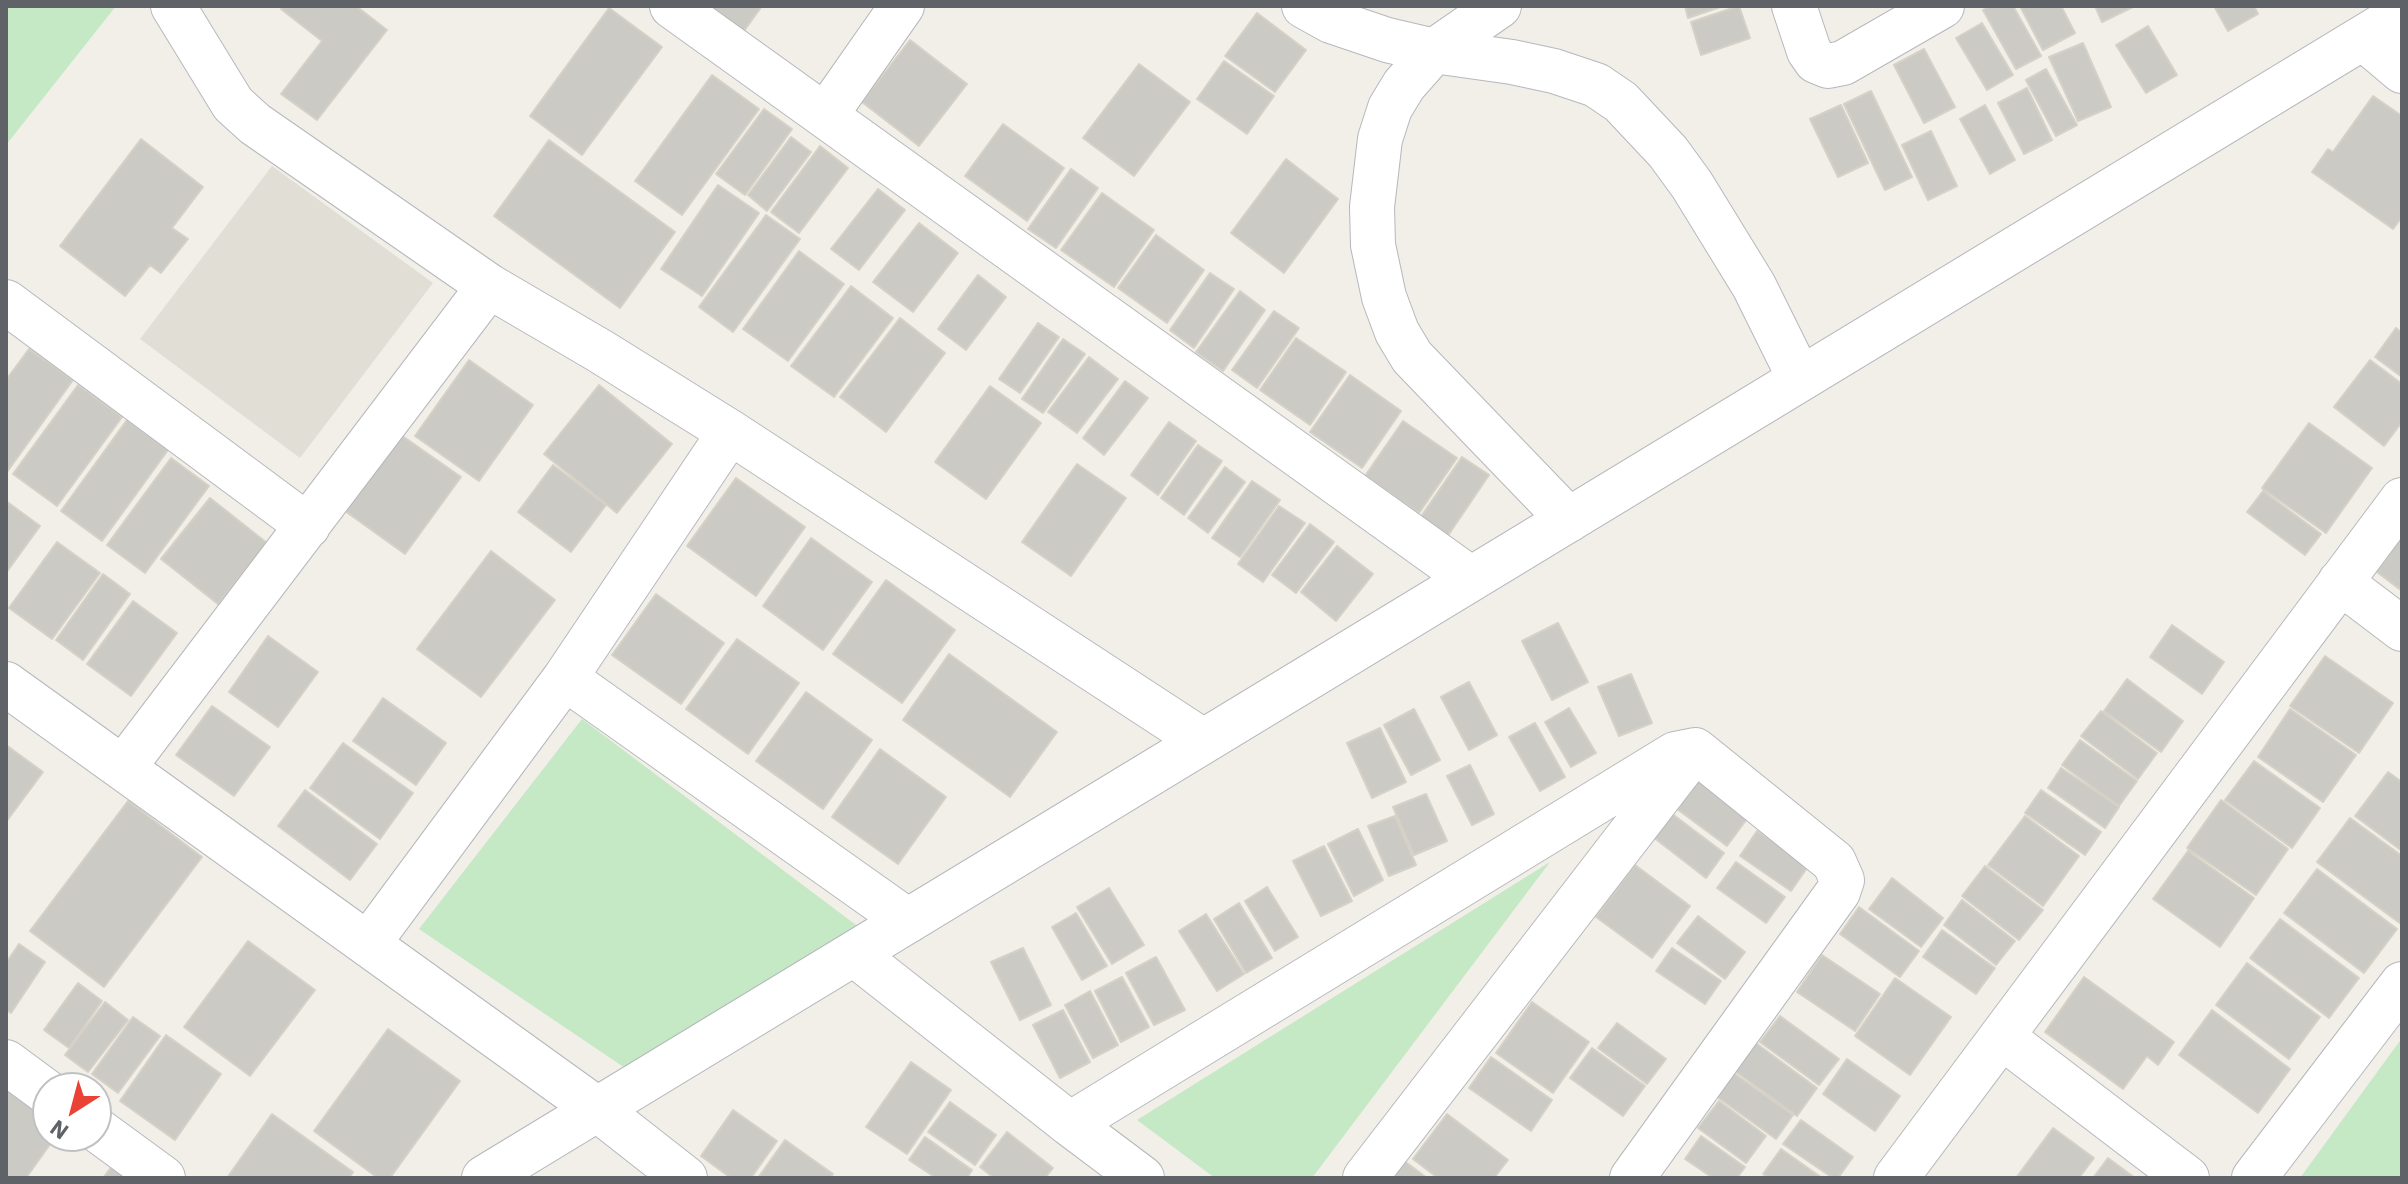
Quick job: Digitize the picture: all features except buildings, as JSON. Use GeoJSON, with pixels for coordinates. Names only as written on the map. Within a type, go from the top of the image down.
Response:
{"type":"FeatureCollection","features":[{"type":"Feature","properties":{"kind":"street"},"geometry":{"type":"LineString","coordinates":[[173,6],[233,104],[255,124],[489,286],[730,432],[1203,741]]}},
{"type":"Feature","properties":{"kind":"street"},"geometry":{"type":"LineString","coordinates":[[672,6],[1471,579]]}},
{"type":"Feature","properties":{"kind":"street"},"geometry":{"type":"LineString","coordinates":[[825,116],[902,6]]}},
{"type":"Feature","properties":{"kind":"street"},"geometry":{"type":"LineString","coordinates":[[1304,6],[1331,21],[1387,40],[1554,71],[1596,85],[1621,102],[1668,152],[1692,185],[1754,286],[1800,379]]}},
{"type":"Feature","properties":{"kind":"street"},"geometry":{"type":"LineString","coordinates":[[1499,6],[1434,51],[1404,85],[1390,108],[1380,139],[1372,207],[1373,245],[1377,274],[1397,332],[1412,357],[1569,520]]}},
{"type":"Feature","properties":{"kind":"street"},"geometry":{"type":"LineString","coordinates":[[1794,6],[1809,51],[1816,61],[1828,66],[1843,63],[1942,6]]}},
{"type":"Feature","properties":{"kind":"street"},"geometry":{"type":"LineString","coordinates":[[484,1178],[2402,14]]}},
{"type":"Feature","properties":{"kind":"street"},"geometry":{"type":"LineString","coordinates":[[2363,38],[2402,71]]}},
{"type":"Feature","properties":{"kind":"street"},"geometry":{"type":"LineString","coordinates":[[123,768],[489,286]]}},
{"type":"Feature","properties":{"kind":"street"},"geometry":{"type":"LineString","coordinates":[[6,302],[308,526]]}},
{"type":"Feature","properties":{"kind":"street"},"geometry":{"type":"LineString","coordinates":[[368,944],[565,678],[730,432]]}},
{"type":"Feature","properties":{"kind":"street"},"geometry":{"type":"LineString","coordinates":[[1896,1178],[2402,500]]}},
{"type":"Feature","properties":{"kind":"street"},"geometry":{"type":"LineString","coordinates":[[2340,582],[2402,629]]}},
{"type":"Feature","properties":{"kind":"street"},"geometry":{"type":"LineString","coordinates":[[565,678],[908,921]]}},
{"type":"Feature","properties":{"kind":"street"},"geometry":{"type":"LineString","coordinates":[[6,684],[597,1109],[685,1178]]}},
{"type":"Feature","properties":{"kind":"street"},"geometry":{"type":"LineString","coordinates":[[1070,1124],[1675,754],[1695,750]]}},
{"type":"Feature","properties":{"kind":"street"},"geometry":{"type":"LineString","coordinates":[[1365,1178],[1695,750]]}},
{"type":"Feature","properties":{"kind":"street"},"geometry":{"type":"LineString","coordinates":[[1632,1178],[1838,892],[1842,880],[1834,862],[1695,750]]}},
{"type":"Feature","properties":{"kind":"street"},"geometry":{"type":"LineString","coordinates":[[854,954],[1142,1178]]}},
{"type":"Feature","properties":{"kind":"street"},"geometry":{"type":"LineString","coordinates":[[2254,1178],[2402,984]]}},
{"type":"Feature","properties":{"kind":"street"},"geometry":{"type":"LineString","coordinates":[[2002,1037],[2187,1178]]}},
{"type":"Feature","properties":{"kind":"street"},"geometry":{"type":"LineString","coordinates":[[6,1062],[32,1081]]}},
{"type":"Feature","properties":{"kind":"street"},"geometry":{"type":"LineString","coordinates":[[112,1141],[163,1178]]}},
{"type":"Feature","properties":{"kind":"shaded area"},"geometry":{"type":"Polygon","coordinates":[[[272,166],[433,283],[300,458],[140,339],[272,166]]]}},
{"type":"Feature","properties":{"kind":"green space"},"geometry":{"type":"Polygon","coordinates":[[[6,6],[116,6],[6,145],[6,6]]]}},
{"type":"Feature","properties":{"kind":"green space"},"geometry":{"type":"Polygon","coordinates":[[[582,719],[868,934],[631,1072],[419,929],[582,719]]]}},
{"type":"Feature","properties":{"kind":"green space"},"geometry":{"type":"Polygon","coordinates":[[[1550,862],[1312,1178],[1215,1178],[1137,1120],[1550,862]]]}},
{"type":"Feature","properties":{"kind":"green space"},"geometry":{"type":"Polygon","coordinates":[[[2402,1038],[2402,1178],[2300,1178],[2402,1038]]]}}]}
